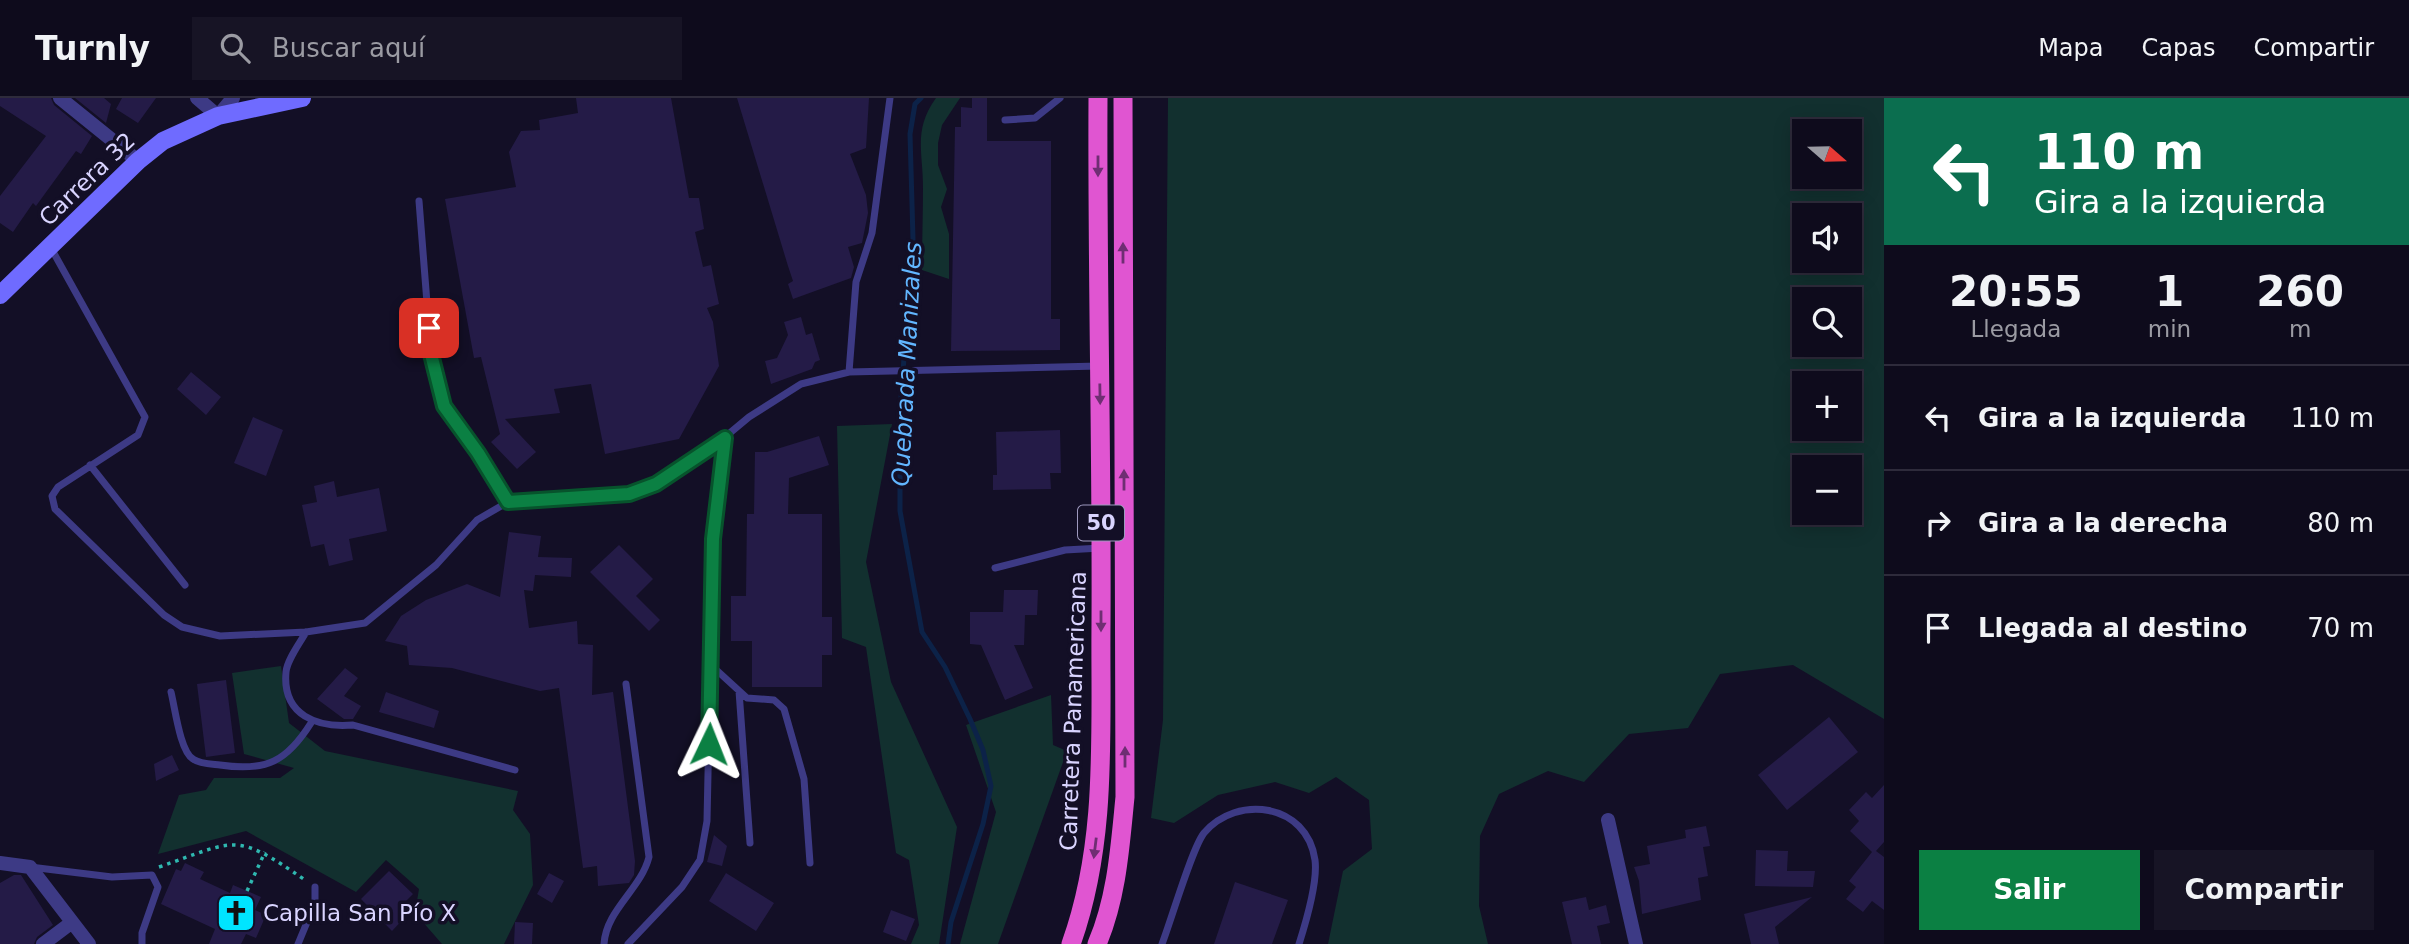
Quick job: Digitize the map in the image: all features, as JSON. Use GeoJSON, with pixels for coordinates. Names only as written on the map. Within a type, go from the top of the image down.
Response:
{"type":"FeatureCollection","features":[{"type":"Feature","properties":{"kind":"highway","name":"Carretera Panamericana"},"geometry":{"type":"LineString","coordinates":[[1071,944],[1083,911],[1093,867],[1099,812],[1101,548],[1098,98]]}},
{"type":"Feature","properties":{"kind":"highway","name":"Carretera Panamericana"},"geometry":{"type":"LineString","coordinates":[[1097,944],[1108,919],[1118,870],[1125,797],[1123,98]]}},
{"type":"Feature","properties":{"kind":"main road","name":"Carrera 32"},"geometry":{"type":"LineString","coordinates":[[0,295],[138,161],[163,141],[218,116],[302,98]]}},
{"type":"Feature","properties":{"kind":"street"},"geometry":{"type":"LineString","coordinates":[[60,98],[138,161]]}},
{"type":"Feature","properties":{"kind":"street"},"geometry":{"type":"LineString","coordinates":[[197,98],[218,116],[233,98]]}},
{"type":"Feature","properties":{"kind":"street"},"geometry":{"type":"LineString","coordinates":[[1608,820],[1636,944]]}},
{"type":"Feature","properties":{"kind":"street"},"geometry":{"type":"LineString","coordinates":[[2,865],[30,867],[89,944]]}},
{"type":"Feature","properties":{"kind":"street"},"geometry":{"type":"LineString","coordinates":[[43,944],[71,923]]}},
{"type":"Feature","properties":{"kind":"lane"},"geometry":{"type":"LineString","coordinates":[[849,372],[856,282],[872,233],[890,98]]}},
{"type":"Feature","properties":{"kind":"lane"},"geometry":{"type":"LineString","coordinates":[[1005,120],[1035,118],[1060,98]]}},
{"type":"Feature","properties":{"kind":"lane"},"geometry":{"type":"LineString","coordinates":[[419,201],[431,354],[444,406],[478,453],[508,502]]}},
{"type":"Feature","properties":{"kind":"lane"},"geometry":{"type":"LineString","coordinates":[[51,248],[145,417],[138,435],[58,487],[52,496],[55,509],[164,615],[182,627],[220,636],[306,632],[365,624],[436,565],[477,520],[508,502],[629,494],[656,484],[725,438],[749,417],[801,384],[849,372],[879,370],[926,372],[1100,366]]}},
{"type":"Feature","properties":{"kind":"lane"},"geometry":{"type":"LineString","coordinates":[[628,944],[682,887],[700,860],[707,821],[713,539],[725,438]]}},
{"type":"Feature","properties":{"kind":"lane"},"geometry":{"type":"LineString","coordinates":[[90,465],[185,584]]}},
{"type":"Feature","properties":{"kind":"lane"},"geometry":{"type":"LineString","coordinates":[[995,568],[1065,550],[1101,548]]}},
{"type":"Feature","properties":{"kind":"lane"},"geometry":{"type":"LineString","coordinates":[[306,632],[285,670],[288,693],[299,712],[312,723],[331,727],[353,724],[515,770]]}},
{"type":"Feature","properties":{"kind":"lane"},"geometry":{"type":"LineString","coordinates":[[712,666],[747,698],[774,701],[785,709],[804,779],[810,863]]}},
{"type":"Feature","properties":{"kind":"lane"},"geometry":{"type":"LineString","coordinates":[[604,944],[604,932],[645,874],[649,856],[626,684]]}},
{"type":"Feature","properties":{"kind":"lane"},"geometry":{"type":"LineString","coordinates":[[739,691],[750,843]]}},
{"type":"Feature","properties":{"kind":"lane"},"geometry":{"type":"LineString","coordinates":[[171,692],[184,748],[193,759],[207,764],[230,767],[260,766],[277,761],[295,749],[312,723]]}},
{"type":"Feature","properties":{"kind":"lane"},"geometry":{"type":"LineString","coordinates":[[1162,944],[1202,836],[1221,816],[1251,808],[1278,812],[1302,828],[1315,860],[1308,913],[1298,944]]}},
{"type":"Feature","properties":{"kind":"lane"},"geometry":{"type":"LineString","coordinates":[[30,867],[112,877],[137,874],[152,876],[158,887],[140,943]]}},
{"type":"Feature","properties":{"kind":"lane"},"geometry":{"type":"LineString","coordinates":[[298,944],[315,903],[314,887]]}},
{"type":"Feature","properties":{"kind":"path"},"geometry":{"type":"LineString","coordinates":[[137,874],[226,843],[247,844],[265,852],[314,887]]}},
{"type":"Feature","properties":{"kind":"path"},"geometry":{"type":"LineString","coordinates":[[247,891],[265,852]]}},
{"type":"Feature","properties":{"kind":"green space"},"geometry":{"type":"Polygon","coordinates":[[[936,98],[960,98],[942,125],[938,143],[938,165],[947,189],[941,207],[949,234],[949,279],[922,270],[921,141],[924,120],[936,98]]]}},
{"type":"Feature","properties":{"kind":"green space"},"geometry":{"type":"Polygon","coordinates":[[[1168,98],[1884,98],[1884,719],[1793,665],[1720,674],[1688,728],[1629,734],[1584,782],[1548,771],[1499,794],[1480,836],[1479,906],[1488,944],[1328,944],[1343,871],[1372,849],[1369,800],[1336,777],[1309,793],[1275,782],[1218,795],[1174,823],[1151,818],[1163,720],[1168,98]]]}},
{"type":"Feature","properties":{"kind":"green space"},"geometry":{"type":"Polygon","coordinates":[[[892,424],[866,562],[891,682],[957,827],[939,944],[911,944],[919,925],[909,860],[896,853],[866,647],[842,638],[837,426],[892,424]]]}},
{"type":"Feature","properties":{"kind":"green space"},"geometry":{"type":"Polygon","coordinates":[[[281,666],[289,723],[325,751],[518,791],[513,810],[530,834],[533,885],[504,944],[442,944],[415,913],[419,889],[386,860],[356,892],[246,831],[158,854],[179,795],[206,790],[214,778],[280,778],[294,768],[244,754],[232,673],[281,666]]]}},
{"type":"Feature","properties":{"kind":"green space"},"geometry":{"type":"Polygon","coordinates":[[[1051,695],[1053,745],[1067,751],[998,944],[960,944],[996,812],[966,725],[1051,695]]]}},
{"type":"Feature","properties":{"kind":"building"},"geometry":{"type":"Polygon","coordinates":[[[0,98],[51,98],[54,105],[92,136],[81,154],[76,151],[36,206],[33,203],[13,232],[0,223],[0,196],[46,136],[0,106],[0,98]]]}},
{"type":"Feature","properties":{"kind":"building"},"geometry":{"type":"Polygon","coordinates":[[[75,98],[104,98],[111,104],[106,123],[75,98]]]}},
{"type":"Feature","properties":{"kind":"building"},"geometry":{"type":"Polygon","coordinates":[[[122,98],[156,98],[138,123],[116,109],[122,98]]]}},
{"type":"Feature","properties":{"kind":"building"},"geometry":{"type":"Polygon","coordinates":[[[576,98],[671,98],[689,198],[699,198],[704,229],[695,232],[703,267],[711,265],[719,304],[707,308],[713,322],[719,366],[679,439],[605,454],[591,384],[554,389],[560,413],[505,419],[536,452],[517,469],[491,442],[500,434],[481,357],[474,358],[445,199],[516,187],[509,152],[521,131],[540,130],[539,120],[578,113],[576,98]]]}},
{"type":"Feature","properties":{"kind":"building"},"geometry":{"type":"Polygon","coordinates":[[[737,98],[869,98],[866,148],[850,154],[866,195],[868,213],[862,243],[848,247],[854,267],[851,278],[793,299],[788,284],[793,281],[737,98]]]}},
{"type":"Feature","properties":{"kind":"building"},"geometry":{"type":"Polygon","coordinates":[[[972,98],[987,98],[987,141],[1051,141],[1051,319],[1060,319],[1060,350],[951,351],[955,127],[961,127],[961,107],[972,108],[972,98]]]}},
{"type":"Feature","properties":{"kind":"building"},"geometry":{"type":"Polygon","coordinates":[[[801,317],[806,335],[812,333],[820,360],[815,362],[812,369],[771,384],[765,361],[777,358],[788,335],[784,322],[801,317]]]}},
{"type":"Feature","properties":{"kind":"building"},"geometry":{"type":"Polygon","coordinates":[[[191,372],[221,397],[206,415],[177,389],[191,372]]]}},
{"type":"Feature","properties":{"kind":"building"},"geometry":{"type":"Polygon","coordinates":[[[253,417],[283,430],[266,476],[234,463],[253,417]]]}},
{"type":"Feature","properties":{"kind":"building"},"geometry":{"type":"Polygon","coordinates":[[[1060,430],[1061,473],[1050,473],[1051,489],[993,490],[993,475],[997,475],[996,432],[1060,430]]]}},
{"type":"Feature","properties":{"kind":"building"},"geometry":{"type":"Polygon","coordinates":[[[819,436],[829,465],[789,478],[788,514],[822,514],[822,617],[832,617],[832,655],[822,655],[822,687],[752,687],[752,641],[731,641],[731,596],[746,596],[747,514],[754,514],[755,452],[767,452],[819,436]]]}},
{"type":"Feature","properties":{"kind":"building"},"geometry":{"type":"Polygon","coordinates":[[[334,481],[337,497],[379,488],[387,531],[349,539],[353,560],[329,566],[324,544],[311,547],[302,505],[317,502],[314,486],[334,481]]]}},
{"type":"Feature","properties":{"kind":"building"},"geometry":{"type":"Polygon","coordinates":[[[509,532],[541,536],[538,557],[572,558],[571,577],[535,575],[533,591],[524,590],[529,628],[577,621],[578,644],[593,645],[592,695],[613,692],[635,861],[634,875],[629,883],[598,886],[597,866],[583,868],[559,688],[540,691],[452,668],[409,665],[407,646],[385,641],[401,616],[426,600],[467,584],[500,597],[509,532]]]}},
{"type":"Feature","properties":{"kind":"building"},"geometry":{"type":"Polygon","coordinates":[[[619,545],[653,579],[636,596],[660,620],[649,631],[590,572],[619,545]]]}},
{"type":"Feature","properties":{"kind":"building"},"geometry":{"type":"Polygon","coordinates":[[[1004,590],[1038,590],[1037,615],[1025,615],[1024,645],[1014,645],[1033,688],[1005,700],[981,645],[970,644],[970,612],[1003,612],[1004,590]]]}},
{"type":"Feature","properties":{"kind":"building"},"geometry":{"type":"Polygon","coordinates":[[[345,668],[358,678],[344,696],[361,706],[353,719],[344,719],[317,699],[345,668]]]}},
{"type":"Feature","properties":{"kind":"building"},"geometry":{"type":"Polygon","coordinates":[[[226,680],[235,753],[206,757],[197,684],[226,680]]]}},
{"type":"Feature","properties":{"kind":"building"},"geometry":{"type":"Polygon","coordinates":[[[386,692],[439,711],[434,728],[379,712],[386,692]]]}},
{"type":"Feature","properties":{"kind":"building"},"geometry":{"type":"Polygon","coordinates":[[[1829,717],[1858,752],[1787,810],[1758,775],[1829,717]]]}},
{"type":"Feature","properties":{"kind":"building"},"geometry":{"type":"Polygon","coordinates":[[[172,755],[179,770],[156,781],[154,764],[172,755]]]}},
{"type":"Feature","properties":{"kind":"building"},"geometry":{"type":"Polygon","coordinates":[[[1884,785],[1884,842],[1876,851],[1884,857],[1884,910],[1872,901],[1863,912],[1846,899],[1856,887],[1849,881],[1872,852],[1850,831],[1859,821],[1849,810],[1866,792],[1872,798],[1884,785]]]}},
{"type":"Feature","properties":{"kind":"building"},"geometry":{"type":"Polygon","coordinates":[[[1706,826],[1710,846],[1703,847],[1708,876],[1698,878],[1701,900],[1642,914],[1639,881],[1634,867],[1650,864],[1647,846],[1686,838],[1685,830],[1706,826]]]}},
{"type":"Feature","properties":{"kind":"building"},"geometry":{"type":"Polygon","coordinates":[[[714,835],[727,846],[722,866],[707,862],[714,835]]]}},
{"type":"Feature","properties":{"kind":"building"},"geometry":{"type":"Polygon","coordinates":[[[1756,850],[1788,851],[1787,871],[1815,871],[1813,887],[1755,886],[1756,850]]]}},
{"type":"Feature","properties":{"kind":"building"},"geometry":{"type":"Polygon","coordinates":[[[185,863],[204,872],[200,879],[230,893],[233,885],[261,897],[255,910],[266,915],[256,938],[246,934],[241,944],[209,944],[215,929],[161,904],[176,869],[181,871],[185,863]]]}},
{"type":"Feature","properties":{"kind":"building"},"geometry":{"type":"Polygon","coordinates":[[[389,871],[413,894],[401,906],[408,914],[392,931],[361,899],[389,871]]]}},
{"type":"Feature","properties":{"kind":"building"},"geometry":{"type":"Polygon","coordinates":[[[549,873],[564,881],[552,903],[537,894],[549,873]]]}},
{"type":"Feature","properties":{"kind":"building"},"geometry":{"type":"Polygon","coordinates":[[[726,873],[774,903],[756,931],[709,901],[726,873]]]}},
{"type":"Feature","properties":{"kind":"building"},"geometry":{"type":"Polygon","coordinates":[[[14,875],[21,875],[53,925],[37,937],[34,944],[0,944],[0,883],[14,875]]]}},
{"type":"Feature","properties":{"kind":"building"},"geometry":{"type":"Polygon","coordinates":[[[1235,882],[1288,900],[1272,944],[1214,944],[1235,882]]]}},
{"type":"Feature","properties":{"kind":"building"},"geometry":{"type":"Polygon","coordinates":[[[1586,897],[1589,910],[1606,905],[1610,923],[1597,926],[1601,944],[1572,944],[1562,902],[1586,897]]]}},
{"type":"Feature","properties":{"kind":"building"},"geometry":{"type":"Polygon","coordinates":[[[1812,897],[1775,927],[1779,944],[1751,944],[1744,914],[1812,897]]]}},
{"type":"Feature","properties":{"kind":"building"},"geometry":{"type":"Polygon","coordinates":[[[891,910],[915,919],[906,941],[883,932],[891,910]]]}},
{"type":"Feature","properties":{"kind":"building"},"geometry":{"type":"Polygon","coordinates":[[[515,922],[533,923],[532,944],[514,944],[515,922]]]}},
{"type":"Feature","properties":{"kind":"waterway","name":"Quebrada Manizales"},"geometry":{"type":"LineString","coordinates":[[921,98],[915,104],[910,134],[913,239],[900,411],[900,511],[922,632],[945,667],[970,719],[983,750],[991,786],[983,824],[951,922],[948,944]]}},
{"type":"Feature","properties":{"kind":"place","name":"Capilla San Pío X"},"geometry":{"type":"Point","coordinates":[236,913]}},
{"type":"Feature","properties":{"kind":"route"},"geometry":{"type":"LineString","coordinates":[[429,328],[431,354],[444,406],[455,425],[478,453],[508,502],[604,498],[629,494],[656,484],[725,438],[713,539],[709,744]]}}]}
